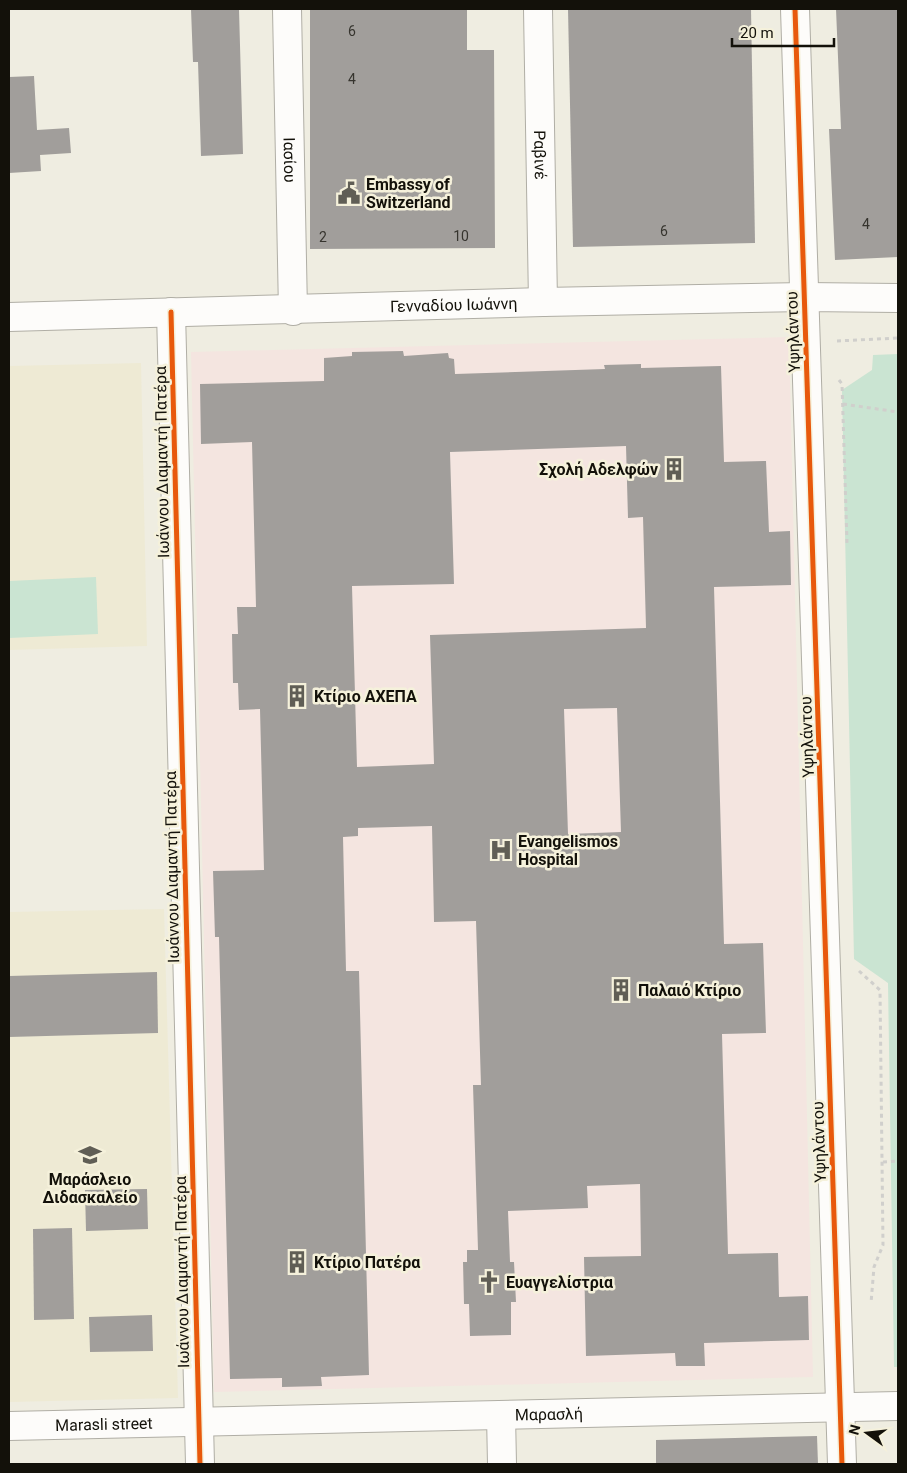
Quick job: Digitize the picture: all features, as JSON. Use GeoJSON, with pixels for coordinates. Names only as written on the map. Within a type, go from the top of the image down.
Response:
{"type":"FeatureCollection","features":[{"type":"Feature","properties":{"kind":"street","name":"Ιασίου"},"geometry":{"type":"LineString","coordinates":[[287,9],[293,311]]}},
{"type":"Feature","properties":{"kind":"street","name":"Ραβινέ"},"geometry":{"type":"LineString","coordinates":[[538,9],[543,302]]}},
{"type":"Feature","properties":{"kind":"street","name":"Υψηλάντου"},"geometry":{"type":"LineString","coordinates":[[795,9],[842,1464]]}},
{"type":"Feature","properties":{"kind":"street","name":"Γενναδίου Ιωάννη"},"geometry":{"type":"LineString","coordinates":[[9,318],[171,312],[293,311],[543,302],[805,297],[898,298]]}},
{"type":"Feature","properties":{"kind":"street","name":"Ιωάννου Διαμαντή Πατέρα"},"geometry":{"type":"LineString","coordinates":[[171,312],[200,1464]]}},
{"type":"Feature","properties":{"kind":"street","name":"Μαρασλή"},"geometry":{"type":"LineString","coordinates":[[198,1422],[898,1406]]}},
{"type":"Feature","properties":{"kind":"street"},"geometry":{"type":"LineString","coordinates":[[501,1415],[502,1464]]}},
{"type":"Feature","properties":{"kind":"street","name":"Marasli street"},"geometry":{"type":"LineString","coordinates":[[9,1426],[198,1422]]}},
{"type":"Feature","properties":{"kind":"path"},"geometry":{"type":"LineString","coordinates":[[833,344],[839,339],[898,338]]}},
{"type":"Feature","properties":{"kind":"path"},"geometry":{"type":"LineString","coordinates":[[833,374],[842,384],[847,549]]}},
{"type":"Feature","properties":{"kind":"path"},"geometry":{"type":"LineString","coordinates":[[843,404],[898,412]]}},
{"type":"Feature","properties":{"kind":"path"},"geometry":{"type":"LineString","coordinates":[[854,967],[880,990],[883,1245],[874,1267],[871,1305]]}},
{"type":"Feature","properties":{"kind":"path"},"geometry":{"type":"LineString","coordinates":[[883,1162],[898,1161]]}},
{"type":"Feature","properties":{"kind":"shaded area","name":"Evangelismos Hospital"},"geometry":{"type":"Polygon","coordinates":[[[789,337],[813,1377],[214,1392],[191,352],[789,337]]]}},
{"type":"Feature","properties":{"kind":"shaded area"},"geometry":{"type":"Polygon","coordinates":[[[141,363],[147,646],[9,650],[9,366],[141,363]]]}},
{"type":"Feature","properties":{"kind":"shaded area","name":"Μαράσλειο Διδασκαλείο"},"geometry":{"type":"Polygon","coordinates":[[[164,909],[178,1398],[9,1402],[9,912],[164,909]]]}},
{"type":"Feature","properties":{"kind":"green space"},"geometry":{"type":"Polygon","coordinates":[[[898,354],[898,1367],[894,1367],[888,983],[854,959],[842,390],[872,370],[873,355],[898,354]]]}},
{"type":"Feature","properties":{"kind":"green space"},"geometry":{"type":"Polygon","coordinates":[[[96,577],[98,634],[9,638],[9,581],[96,577]]]}},
{"type":"Feature","properties":{"kind":"building"},"geometry":{"type":"Polygon","coordinates":[[[191,9],[239,9],[243,154],[201,156],[198,62],[193,62],[191,9]]]}},
{"type":"Feature","properties":{"kind":"building"},"geometry":{"type":"Polygon","coordinates":[[[310,9],[467,9],[467,50],[494,50],[495,248],[310,249],[310,9]]]}},
{"type":"Feature","properties":{"kind":"building"},"geometry":{"type":"Polygon","coordinates":[[[568,9],[751,9],[755,243],[573,247],[568,9]]]}},
{"type":"Feature","properties":{"kind":"building"},"geometry":{"type":"Polygon","coordinates":[[[836,9],[898,9],[898,257],[835,260],[829,129],[841,129],[836,9]]]}},
{"type":"Feature","properties":{"kind":"building"},"geometry":{"type":"Polygon","coordinates":[[[34,76],[37,130],[69,128],[71,153],[40,155],[41,171],[9,173],[9,77],[34,76]]]}},
{"type":"Feature","properties":{"kind":"building"},"geometry":{"type":"Polygon","coordinates":[[[403,351],[404,356],[448,353],[449,358],[454,359],[455,374],[605,369],[604,365],[641,364],[641,368],[721,366],[724,462],[766,461],[769,532],[790,531],[791,585],[714,587],[724,944],[763,943],[766,1033],[722,1034],[728,1254],[778,1253],[779,1297],[808,1296],[809,1340],[704,1343],[705,1366],[676,1366],[675,1353],[586,1356],[584,1257],[641,1256],[640,1184],[587,1186],[588,1208],[508,1211],[510,1262],[514,1262],[516,1302],[511,1302],[511,1335],[470,1336],[469,1304],[464,1304],[463,1262],[467,1262],[467,1250],[478,1250],[473,1085],[481,1085],[476,921],[434,922],[432,826],[358,828],[358,836],[343,837],[346,971],[359,971],[369,1375],[321,1377],[322,1386],[282,1387],[282,1378],[230,1379],[219,937],[215,937],[213,871],[264,870],[260,709],[239,710],[238,683],[233,683],[232,634],[238,634],[237,607],[256,607],[252,442],[201,444],[200,384],[324,381],[324,358],[352,356],[352,352],[403,351]],[[626,446],[450,452],[454,584],[352,586],[357,767],[434,764],[430,635],[646,628],[643,517],[628,518],[626,446]],[[617,708],[564,709],[568,834],[621,832],[617,708]]]}},
{"type":"Feature","properties":{"kind":"building"},"geometry":{"type":"Polygon","coordinates":[[[157,972],[158,1033],[9,1037],[9,976],[157,972]]]}},
{"type":"Feature","properties":{"kind":"building"},"geometry":{"type":"Polygon","coordinates":[[[147,1189],[148,1229],[86,1231],[85,1190],[147,1189]]]}},
{"type":"Feature","properties":{"kind":"building"},"geometry":{"type":"Polygon","coordinates":[[[72,1228],[74,1319],[34,1320],[33,1229],[72,1228]]]}},
{"type":"Feature","properties":{"kind":"building"},"geometry":{"type":"Polygon","coordinates":[[[152,1315],[153,1351],[90,1352],[89,1317],[152,1315]]]}},
{"type":"Feature","properties":{"kind":"building"},"geometry":{"type":"Polygon","coordinates":[[[817,1436],[818,1464],[656,1464],[656,1440],[817,1436]]]}},
{"type":"Feature","properties":{"kind":"cycle path"},"geometry":{"type":"LineString","coordinates":[[795,9],[842,1464]]}},
{"type":"Feature","properties":{"kind":"cycle path"},"geometry":{"type":"LineString","coordinates":[[171,312],[200,1464]]}},
{"type":"Feature","properties":{"kind":"place","name":"Embassy of Switzerland"},"geometry":{"type":"Point","coordinates":[349,193]}},
{"type":"Feature","properties":{"kind":"place","name":"Σχολή Αδελφών"},"geometry":{"type":"Point","coordinates":[674,469]}},
{"type":"Feature","properties":{"kind":"place","name":"Κτίριο ΑΧΕΠΑ"},"geometry":{"type":"Point","coordinates":[297,696]}},
{"type":"Feature","properties":{"kind":"place","name":"Evangelismos Hospital"},"geometry":{"type":"Point","coordinates":[501,850]}},
{"type":"Feature","properties":{"kind":"place","name":"Παλαιό Κτίριο"},"geometry":{"type":"Point","coordinates":[621,990]}},
{"type":"Feature","properties":{"kind":"place","name":"Μαράσλειο Διδασκαλείο"},"geometry":{"type":"Point","coordinates":[90,1155]}},
{"type":"Feature","properties":{"kind":"place","name":"Κτίριο Πατέρα"},"geometry":{"type":"Point","coordinates":[297,1262]}},
{"type":"Feature","properties":{"kind":"place","name":"Ευαγγελίστρια"},"geometry":{"type":"Point","coordinates":[489,1282]}}]}
